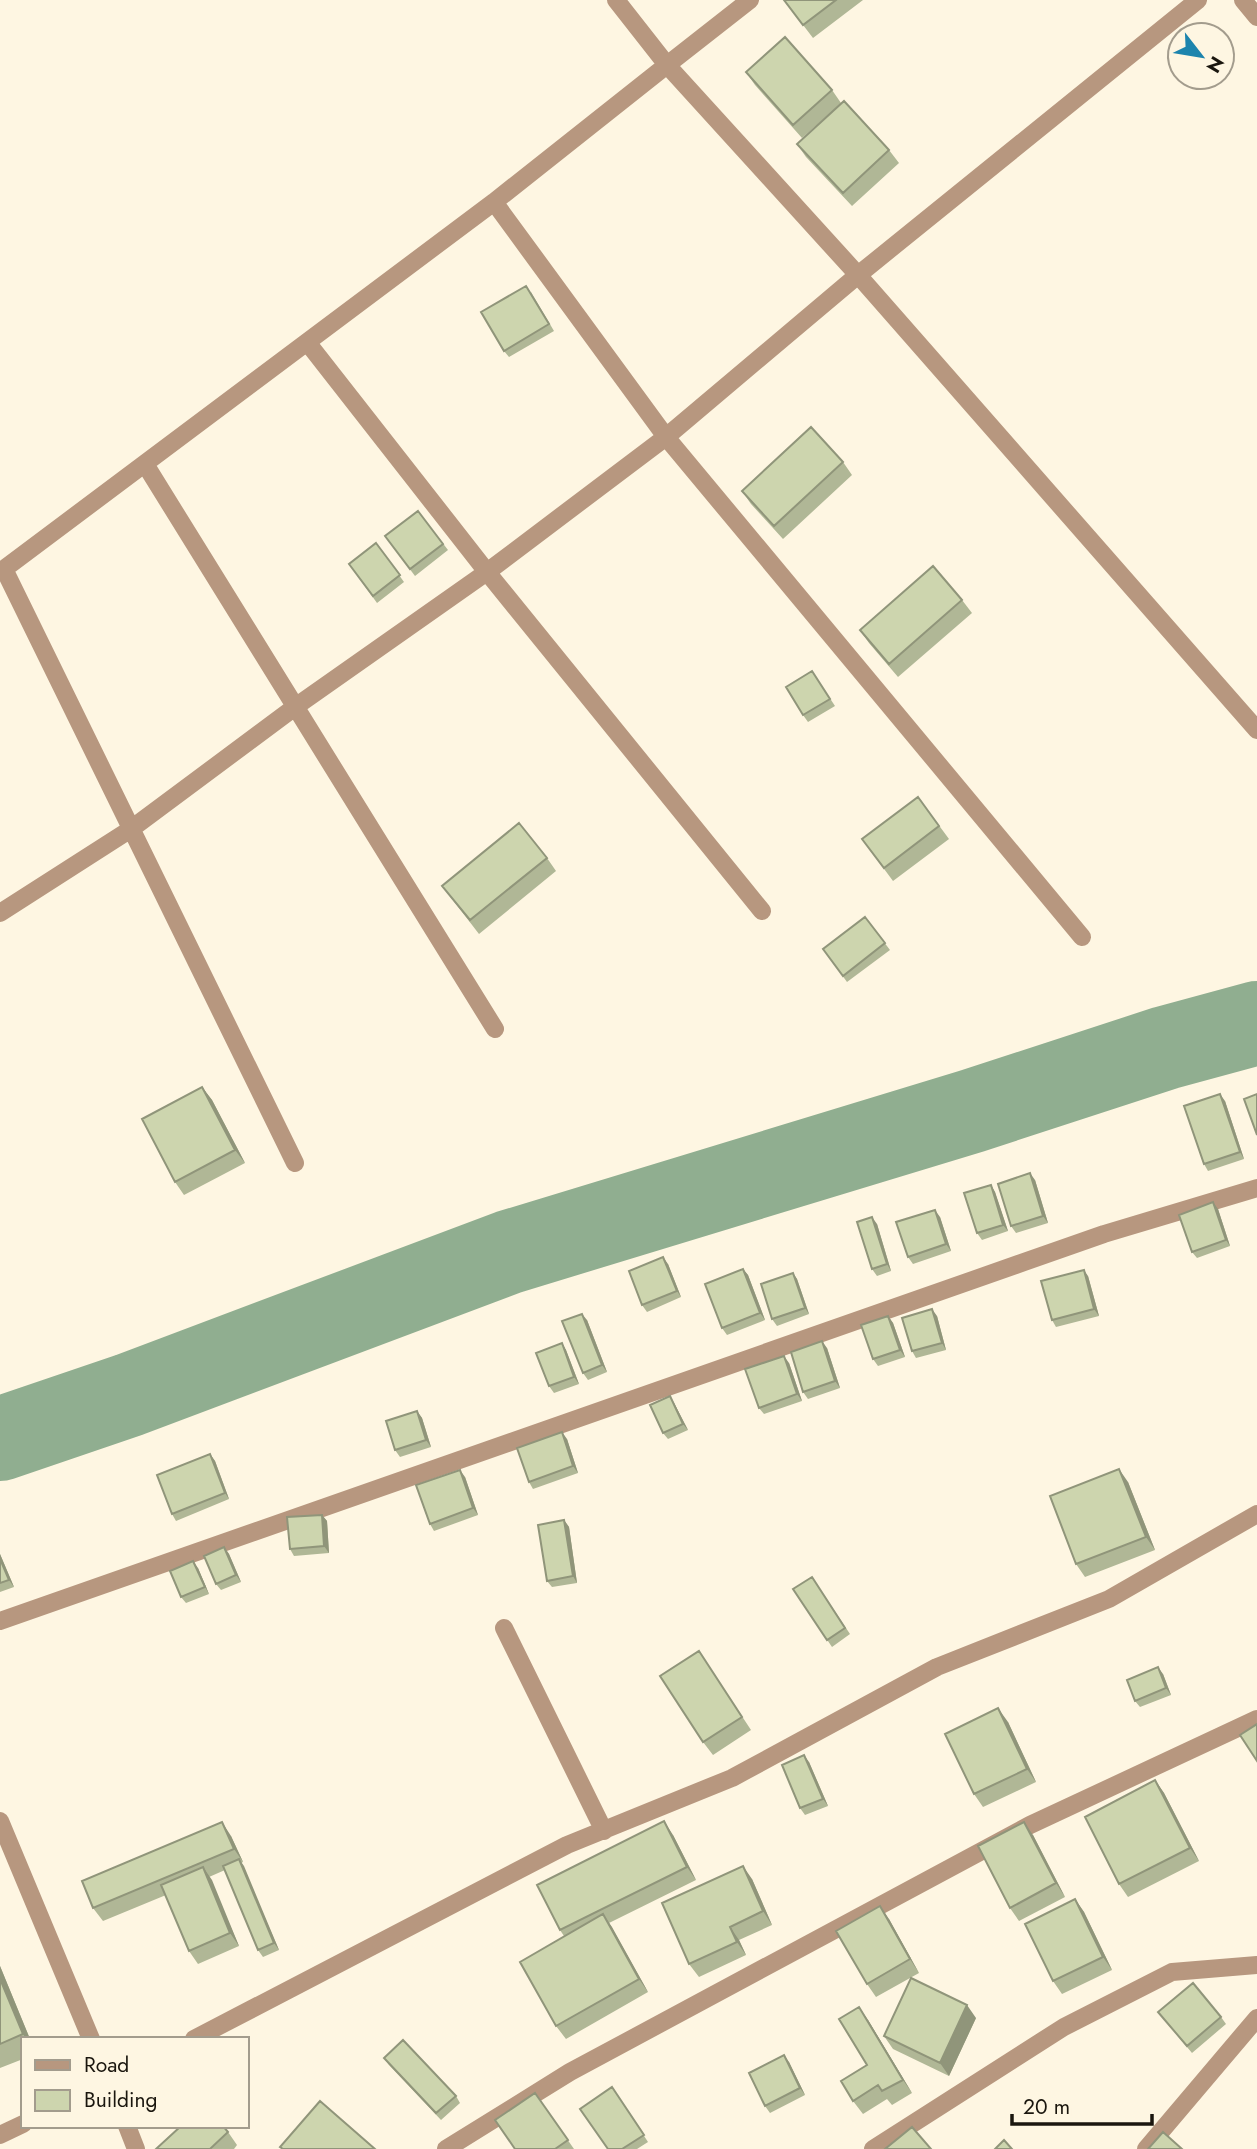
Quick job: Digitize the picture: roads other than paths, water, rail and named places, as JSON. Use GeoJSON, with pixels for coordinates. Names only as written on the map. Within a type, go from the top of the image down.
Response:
{"type":"FeatureCollection","features":[{"type":"Feature","properties":{"kind":"street"},"geometry":{"type":"LineString","coordinates":[[616,0],[667,65],[858,275],[1257,730]]}},
{"type":"Feature","properties":{"kind":"street"},"geometry":{"type":"LineString","coordinates":[[295,1163],[2,570],[494,202],[750,0]]}},
{"type":"Feature","properties":{"kind":"street"},"geometry":{"type":"LineString","coordinates":[[0,913],[131,829],[295,707],[487,572],[666,437],[858,275],[1198,0]]}},
{"type":"Feature","properties":{"kind":"street"},"geometry":{"type":"LineString","coordinates":[[1243,0],[1257,17]]}},
{"type":"Feature","properties":{"kind":"street"},"geometry":{"type":"LineString","coordinates":[[494,202],[666,437],[1082,937]]}},
{"type":"Feature","properties":{"kind":"street"},"geometry":{"type":"LineString","coordinates":[[307,342],[487,572],[762,911]]}},
{"type":"Feature","properties":{"kind":"street"},"geometry":{"type":"LineString","coordinates":[[145,464],[495,1029]]}},
{"type":"Feature","properties":{"kind":"street"},"geometry":{"type":"LineString","coordinates":[[0,1621],[1104,1234],[1257,1188]]}},
{"type":"Feature","properties":{"kind":"street"},"geometry":{"type":"LineString","coordinates":[[198,2037],[567,1845],[732,1778],[937,1667],[1109,1599],[1257,1514]]}},
{"type":"Feature","properties":{"kind":"street"},"geometry":{"type":"LineString","coordinates":[[504,1628],[604,1831]]}},
{"type":"Feature","properties":{"kind":"street"},"geometry":{"type":"LineString","coordinates":[[446,2149],[570,2072],[1030,1825],[1257,1719]]}},
{"type":"Feature","properties":{"kind":"street"},"geometry":{"type":"LineString","coordinates":[[0,1821],[89,2037]]}},
{"type":"Feature","properties":{"kind":"street"},"geometry":{"type":"LineString","coordinates":[[873,2149],[1064,2027],[1172,1972],[1257,1965]]}},
{"type":"Feature","properties":{"kind":"street"},"geometry":{"type":"LineString","coordinates":[[1146,2149],[1257,2018]]}},
{"type":"Feature","properties":{"kind":"street"},"geometry":{"type":"LineString","coordinates":[[0,2135],[21,2125]]}},
{"type":"Feature","properties":{"kind":"street"},"geometry":{"type":"LineString","coordinates":[[128,2128],[136,2149]]}},
{"type":"Feature","properties":{"kind":"waterway"},"geometry":{"type":"LineString","coordinates":[[0,1439],[129,1395],[509,1252],[972,1111],[1165,1048],[1257,1023]]}}]}
